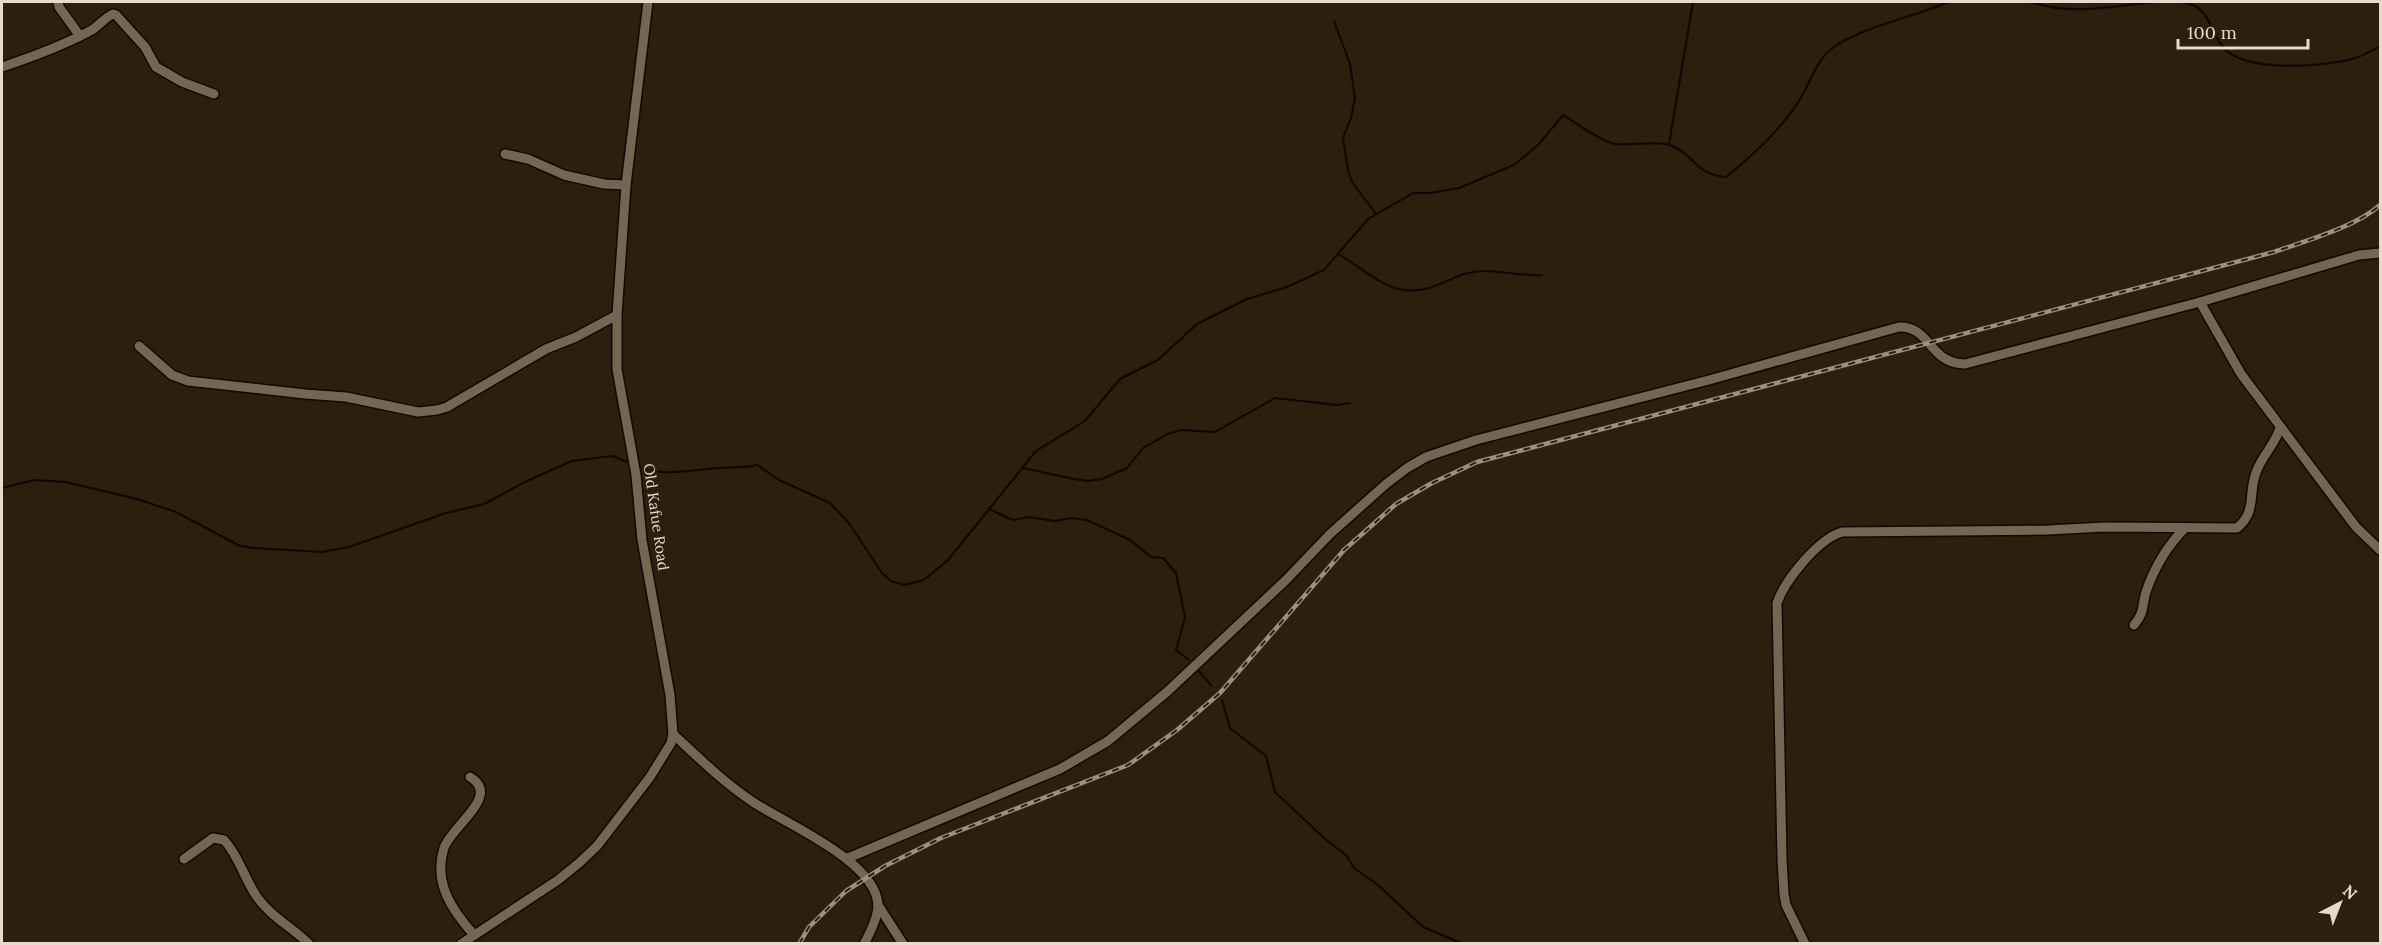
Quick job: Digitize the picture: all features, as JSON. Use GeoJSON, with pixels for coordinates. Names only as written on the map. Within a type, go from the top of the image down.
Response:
{"type":"FeatureCollection","features":[{"type":"Feature","properties":{"kind":"street"},"geometry":{"type":"LineString","coordinates":[[58,2],[80,36]]}},
{"type":"Feature","properties":{"kind":"street","name":"Old Kafue Road"},"geometry":{"type":"LineString","coordinates":[[648,2],[626,185],[617,315],[617,369],[636,475],[642,540],[670,695],[673,734]]}},
{"type":"Feature","properties":{"kind":"street"},"geometry":{"type":"LineString","coordinates":[[2,67],[37,56],[92,30],[109,16],[116,15],[145,47],[156,67],[182,82],[214,94]]}},
{"type":"Feature","properties":{"kind":"street"},"geometry":{"type":"LineString","coordinates":[[505,154],[528,159],[564,175],[604,184],[626,185]]}},
{"type":"Feature","properties":{"kind":"street"},"geometry":{"type":"LineString","coordinates":[[848,858],[1060,769],[1108,741],[1168,691],[1286,580],[1330,534],[1386,484],[1426,457],[1476,440],[1709,380],[1899,327],[1916,330],[1943,360],[1954,364],[1965,364],[2200,302],[2359,255],[2380,253]]}},
{"type":"Feature","properties":{"kind":"street"},"geometry":{"type":"LineString","coordinates":[[2200,302],[2241,374],[2280,428],[2356,527],[2380,550]]}},
{"type":"Feature","properties":{"kind":"street"},"geometry":{"type":"LineString","coordinates":[[139,346],[172,375],[188,381],[346,397],[418,412],[447,407],[546,349],[576,337],[617,315]]}},
{"type":"Feature","properties":{"kind":"street"},"geometry":{"type":"LineString","coordinates":[[1805,944],[1785,905],[1782,859],[1778,603],[1788,580],[1830,537],[1842,532],[2048,530],[2105,526],[2238,528],[2245,522],[2251,510],[2253,483],[2257,471],[2277,438],[2280,428]]}},
{"type":"Feature","properties":{"kind":"street"},"geometry":{"type":"LineString","coordinates":[[2134,625],[2144,612],[2146,591],[2153,575],[2169,548],[2185,528]]}},
{"type":"Feature","properties":{"kind":"street"},"geometry":{"type":"LineString","coordinates":[[673,734],[712,773],[753,802],[848,858],[866,878],[878,905],[903,944]]}},
{"type":"Feature","properties":{"kind":"street"},"geometry":{"type":"LineString","coordinates":[[461,944],[558,880],[597,846],[650,777],[671,743],[673,734]]}},
{"type":"Feature","properties":{"kind":"street"},"geometry":{"type":"LineString","coordinates":[[470,777],[480,785],[482,792],[475,808],[451,834],[444,847],[442,870],[446,898],[457,916],[474,935]]}},
{"type":"Feature","properties":{"kind":"street"},"geometry":{"type":"LineString","coordinates":[[184,859],[213,838],[224,840],[233,850],[244,876],[258,898],[281,922],[309,944]]}},
{"type":"Feature","properties":{"kind":"street"},"geometry":{"type":"LineString","coordinates":[[864,944],[878,905]]}},
{"type":"Feature","properties":{"kind":"waterway"},"geometry":{"type":"LineString","coordinates":[[1669,144],[1693,2]]}},
{"type":"Feature","properties":{"kind":"waterway"},"geometry":{"type":"LineString","coordinates":[[638,467],[668,472],[757,465],[779,480],[830,503],[849,523],[882,573],[891,581],[904,585],[924,580],[948,560],[1036,451],[1085,421],[1120,379],[1158,360],[1197,324],[1247,299],[1287,287],[1324,270],[1368,219],[1413,193],[1430,193],[1459,188],[1514,165],[1538,145],[1563,115],[1611,143],[1658,143],[1672,146],[1686,154],[1707,172],[1726,177],[1755,152],[1784,122],[1799,101],[1819,63],[1830,50],[1878,26],[1948,2]]}},
{"type":"Feature","properties":{"kind":"waterway"},"geometry":{"type":"LineString","coordinates":[[2031,2],[2077,9],[2154,2]]}},
{"type":"Feature","properties":{"kind":"waterway"},"geometry":{"type":"LineString","coordinates":[[2183,2],[2192,5],[2204,14],[2224,48],[2235,56],[2267,65],[2325,64],[2355,58],[2380,46]]}},
{"type":"Feature","properties":{"kind":"waterway"},"geometry":{"type":"LineString","coordinates":[[1334,21],[1350,64],[1355,98],[1351,118],[1343,138],[1348,170],[1352,182],[1376,214]]}},
{"type":"Feature","properties":{"kind":"waterway"},"geometry":{"type":"LineString","coordinates":[[1338,254],[1381,282],[1403,290],[1429,288],[1463,274],[1478,271],[1542,275]]}},
{"type":"Feature","properties":{"kind":"waterway"},"geometry":{"type":"LineString","coordinates":[[1023,468],[1088,481],[1102,479],[1127,468],[1143,448],[1168,434],[1181,430],[1215,432],[1275,398],[1337,405],[1350,403]]}},
{"type":"Feature","properties":{"kind":"waterway"},"geometry":{"type":"LineString","coordinates":[[2,488],[34,480],[65,482],[137,499],[176,512],[240,546],[322,552],[349,547],[446,513],[484,504],[529,480],[572,461],[612,456],[630,463]]}},
{"type":"Feature","properties":{"kind":"waterway"},"geometry":{"type":"LineString","coordinates":[[989,509],[1015,520],[1028,517],[1055,521],[1071,518],[1087,520],[1130,540],[1151,557],[1163,558],[1176,573],[1185,617],[1176,650],[1189,660]]}},
{"type":"Feature","properties":{"kind":"waterway"},"geometry":{"type":"LineString","coordinates":[[1197,669],[1211,685]]}},
{"type":"Feature","properties":{"kind":"waterway"},"geometry":{"type":"LineString","coordinates":[[1222,700],[1230,728],[1266,756],[1275,792],[1325,839],[1347,856],[1354,868],[1378,885],[1423,927],[1463,944]]}},
{"type":"Feature","properties":{"kind":"railway"},"geometry":{"type":"LineString","coordinates":[[799,944],[809,927],[846,891],[885,866],[941,838],[1128,765],[1177,730],[1220,693],[1344,550],[1396,504],[1432,483],[1477,462],[2274,252],[2344,227],[2380,205]]}}]}
